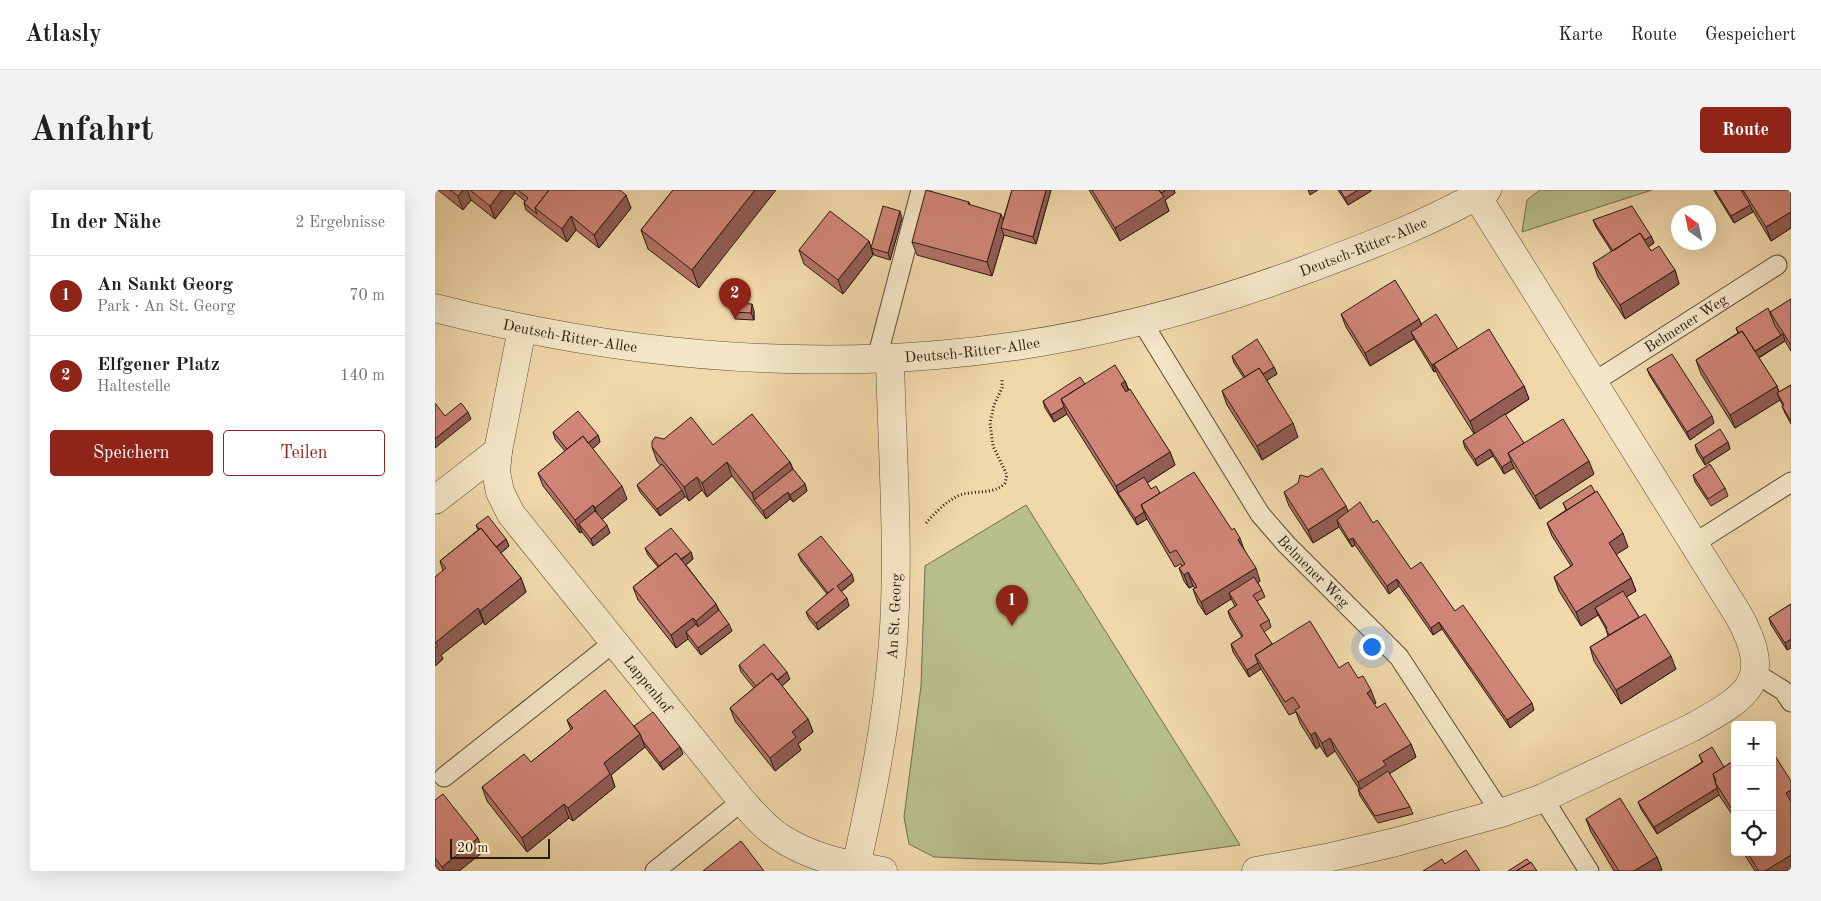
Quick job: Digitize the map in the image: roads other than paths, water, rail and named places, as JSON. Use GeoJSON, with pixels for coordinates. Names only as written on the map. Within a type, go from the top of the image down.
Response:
{"type":"FeatureCollection","features":[{"type":"Feature","properties":{"kind":"street","name":"Deutsch-Ritter-Allee"},"geometry":{"type":"LineString","coordinates":[[435,308],[522,329],[630,348],[674,353],[772,358],[883,358],[941,355],[1070,336],[1141,320],[1261,287],[1385,240],[1441,215],[1479,192]]}},
{"type":"Feature","properties":{"kind":"street"},"geometry":{"type":"LineString","coordinates":[[1268,870],[1392,843],[1501,813],[1543,798],[1691,728],[1712,716],[1731,704],[1746,690],[1755,673],[1755,654],[1747,631],[1479,192]]}},
{"type":"Feature","properties":{"kind":"street","name":"Lappenhof"},"geometry":{"type":"LineString","coordinates":[[522,329],[498,451],[496,472],[497,482],[507,508],[613,643],[742,801],[765,826],[788,842],[809,853],[855,869]]}},
{"type":"Feature","properties":{"kind":"street","name":"An St. Georg"},"geometry":{"type":"LineString","coordinates":[[855,869],[877,772],[887,708],[893,641],[895,556],[883,358]]}},
{"type":"Feature","properties":{"kind":"street"},"geometry":{"type":"LineString","coordinates":[[435,500],[498,451]]}},
{"type":"Feature","properties":{"kind":"street"},"geometry":{"type":"LineString","coordinates":[[855,869],[883,871]]}},
{"type":"Feature","properties":{"kind":"lane"},"geometry":{"type":"LineString","coordinates":[[883,358],[921,190]]}},
{"type":"Feature","properties":{"kind":"lane","name":"Belmener Weg"},"geometry":{"type":"LineString","coordinates":[[1594,382],[1777,265]]}},
{"type":"Feature","properties":{"kind":"lane","name":"Belmener Weg"},"geometry":{"type":"LineString","coordinates":[[1141,320],[1260,514],[1286,544],[1399,657],[1501,813]]}},
{"type":"Feature","properties":{"kind":"lane"},"geometry":{"type":"LineString","coordinates":[[1695,543],[1791,482]]}},
{"type":"Feature","properties":{"kind":"lane"},"geometry":{"type":"LineString","coordinates":[[443,777],[613,643]]}},
{"type":"Feature","properties":{"kind":"lane"},"geometry":{"type":"LineString","coordinates":[[1755,673],[1789,693]]}},
{"type":"Feature","properties":{"kind":"lane"},"geometry":{"type":"LineString","coordinates":[[1543,798],[1589,871]]}},
{"type":"Feature","properties":{"kind":"lane"},"geometry":{"type":"LineString","coordinates":[[655,871],[742,801]]}},
{"type":"Feature","properties":{"kind":"place","name":"Elfgener Platz"},"geometry":{"type":"Point","coordinates":[735,319]}},
{"type":"Feature","properties":{"kind":"place","name":"An Sankt Georg"},"geometry":{"type":"Point","coordinates":[1012,626]}}]}
